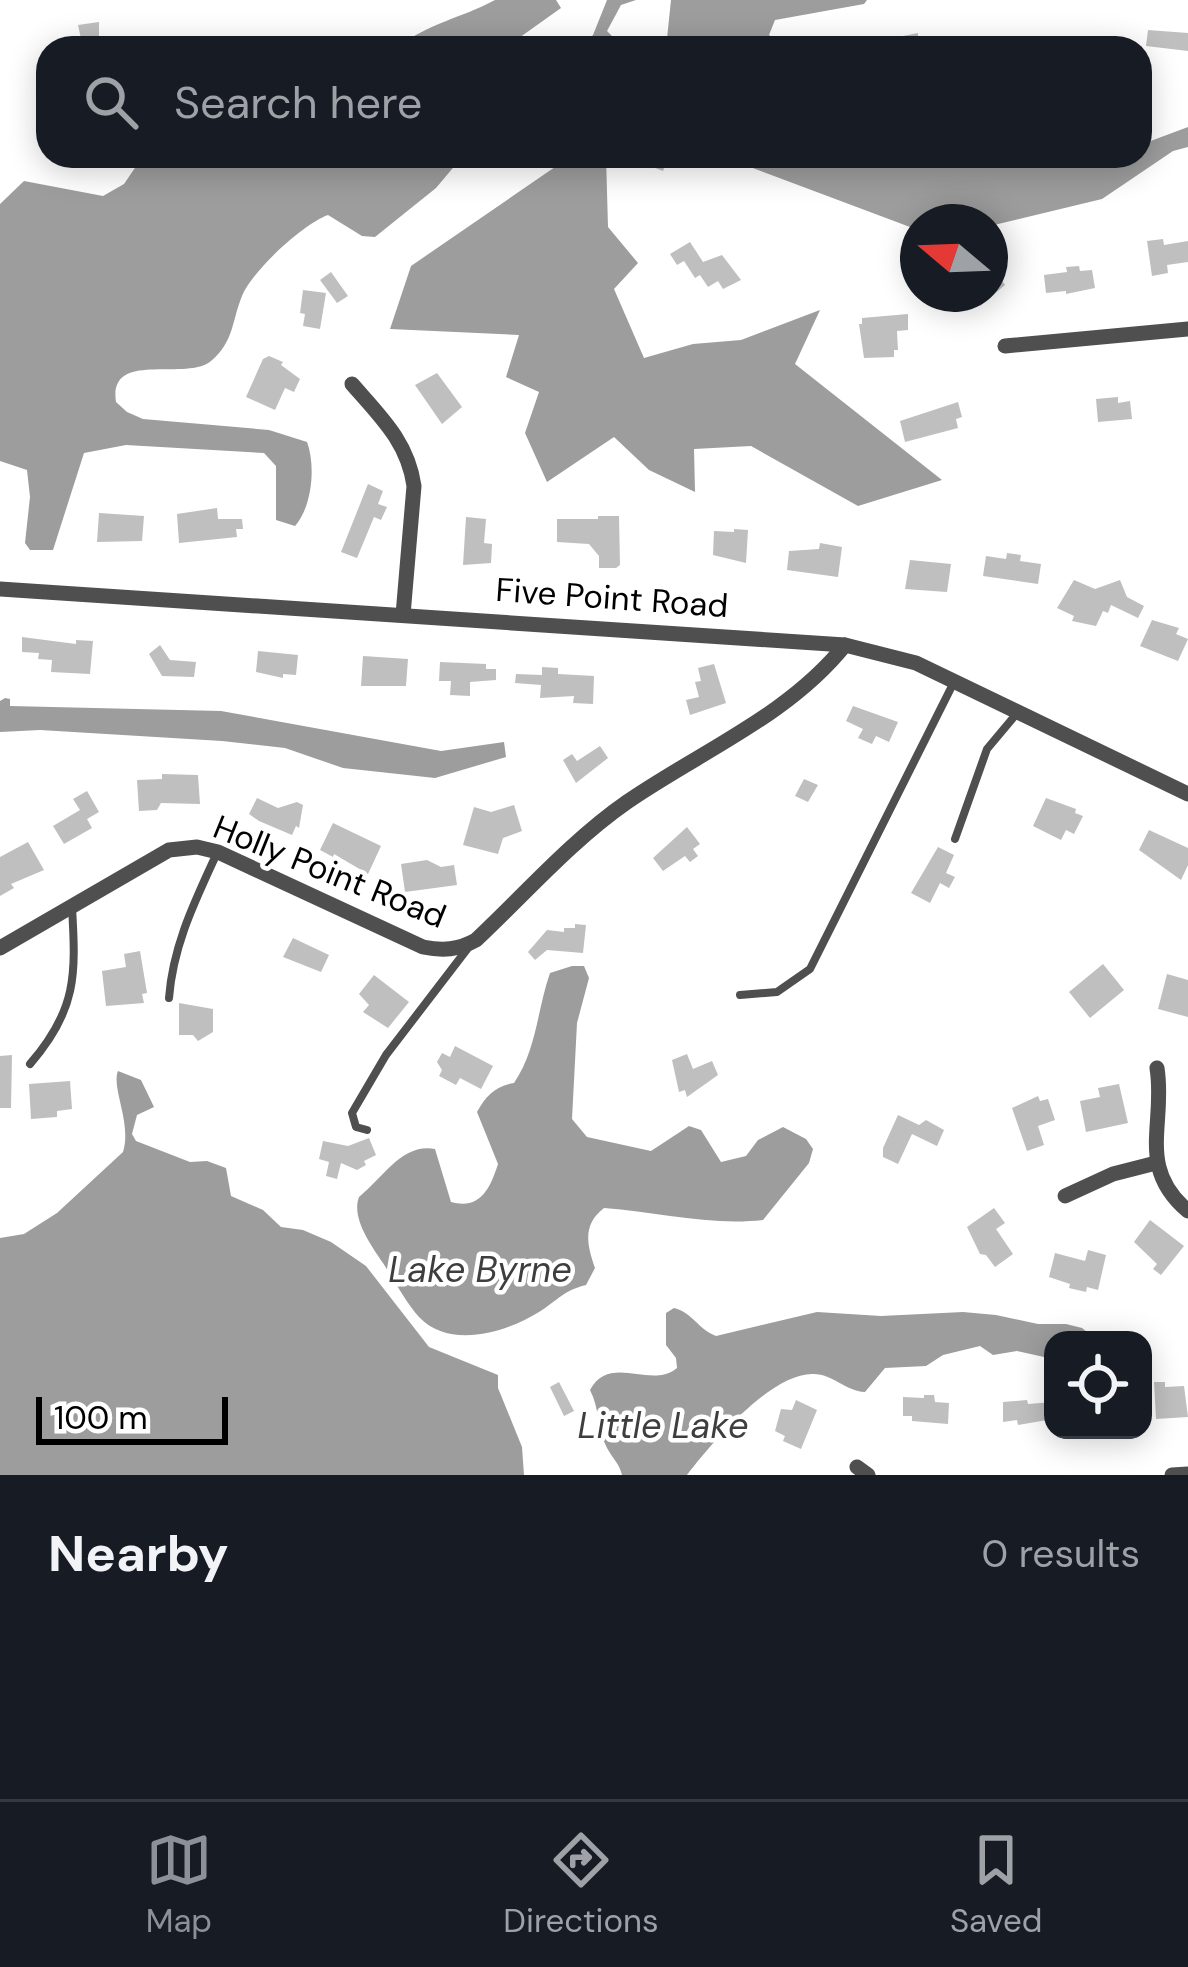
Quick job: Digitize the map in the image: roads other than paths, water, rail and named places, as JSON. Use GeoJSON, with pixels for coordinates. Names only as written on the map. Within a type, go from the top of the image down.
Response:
{"type":"FeatureCollection","features":[{"type":"Feature","properties":{"kind":"street"},"geometry":{"type":"LineString","coordinates":[[1005,346],[1188,328]]}},
{"type":"Feature","properties":{"kind":"street"},"geometry":{"type":"LineString","coordinates":[[352,384],[398,436],[412,468],[403,615]]}},
{"type":"Feature","properties":{"kind":"street","name":"Five Point Road"},"geometry":{"type":"LineString","coordinates":[[0,589],[845,644],[884,653],[955,681],[1188,794]]}},
{"type":"Feature","properties":{"kind":"street","name":"Holly Point Road"},"geometry":{"type":"LineString","coordinates":[[0,948],[169,850],[197,847],[218,852],[423,947],[450,950],[472,942],[590,830],[810,685],[845,644]]}},
{"type":"Feature","properties":{"kind":"street"},"geometry":{"type":"LineString","coordinates":[[1157,1068],[1156,1163],[1169,1192],[1188,1210]]}},
{"type":"Feature","properties":{"kind":"street"},"geometry":{"type":"LineString","coordinates":[[1065,1196],[1113,1174],[1156,1163]]}},
{"type":"Feature","properties":{"kind":"street"},"geometry":{"type":"LineString","coordinates":[[1172,1475],[1188,1474]]}},
{"type":"Feature","properties":{"kind":"lane"},"geometry":{"type":"LineString","coordinates":[[740,995],[777,992],[810,969],[955,681]]}},
{"type":"Feature","properties":{"kind":"lane"},"geometry":{"type":"LineString","coordinates":[[955,839],[987,749],[1019,711]]}},
{"type":"Feature","properties":{"kind":"lane"},"geometry":{"type":"LineString","coordinates":[[169,998],[185,921],[218,852]]}},
{"type":"Feature","properties":{"kind":"lane"},"geometry":{"type":"LineString","coordinates":[[30,1064],[62,1023],[72,991],[72,906]]}},
{"type":"Feature","properties":{"kind":"lane"},"geometry":{"type":"LineString","coordinates":[[367,1130],[356,1126],[352,1112],[368,1082],[472,942]]}},
{"type":"Feature","properties":{"kind":"water"},"geometry":{"type":"Polygon","coordinates":[[[495,0],[556,0],[561,8],[522,36],[416,36],[495,0]]]}},
{"type":"Feature","properties":{"kind":"water"},"geometry":{"type":"Polygon","coordinates":[[[607,0],[636,0],[621,5],[607,31],[612,36],[593,35],[607,0]]]}},
{"type":"Feature","properties":{"kind":"water"},"geometry":{"type":"Polygon","coordinates":[[[671,0],[867,0],[775,20],[770,36],[667,36],[671,0]]]}},
{"type":"Feature","properties":{"kind":"water"},"geometry":{"type":"Polygon","coordinates":[[[1188,127],[1188,147],[1152,165],[1152,140],[1188,127]]]}},
{"type":"Feature","properties":{"kind":"water"},"geometry":{"type":"Polygon","coordinates":[[[135,168],[453,168],[436,188],[375,237],[362,236],[328,215],[292,238],[248,286],[228,338],[211,361],[184,369],[136,371],[117,386],[116,402],[143,419],[269,430],[307,442],[311,486],[295,526],[276,520],[276,466],[264,453],[126,445],[84,453],[53,550],[30,550],[25,543],[30,497],[27,470],[0,461],[0,204],[24,181],[103,196],[124,184],[135,168]]]}},
{"type":"Feature","properties":{"kind":"water"},"geometry":{"type":"Polygon","coordinates":[[[554,168],[606,168],[608,227],[638,263],[614,289],[644,358],[693,344],[741,340],[820,310],[795,364],[942,480],[858,506],[751,446],[694,449],[695,492],[649,470],[614,437],[547,482],[525,433],[539,392],[506,377],[519,335],[390,329],[411,266],[554,168]]]}},
{"type":"Feature","properties":{"kind":"water"},"geometry":{"type":"Polygon","coordinates":[[[753,168],[1148,168],[1102,199],[1008,222],[1008,204],[900,204],[900,223],[753,168]]]}},
{"type":"Feature","properties":{"kind":"water"},"geometry":{"type":"Polygon","coordinates":[[[10,699],[10,706],[221,711],[441,751],[504,742],[506,757],[435,778],[343,768],[285,748],[222,741],[40,730],[0,732],[0,701],[10,699]]]}},
{"type":"Feature","properties":{"kind":"water","name":"Lake Byrne"},"geometry":{"type":"Polygon","coordinates":[[[584,966],[589,978],[577,1023],[572,1119],[587,1137],[651,1151],[689,1126],[701,1130],[721,1162],[746,1156],[758,1140],[783,1127],[806,1139],[813,1149],[809,1163],[763,1220],[704,1220],[604,1208],[589,1228],[595,1268],[586,1285],[511,1326],[479,1334],[446,1333],[419,1317],[404,1297],[364,1231],[359,1197],[403,1156],[423,1149],[435,1149],[451,1202],[469,1203],[482,1195],[498,1164],[477,1112],[492,1093],[514,1083],[532,1043],[550,973],[584,966]]]}},
{"type":"Feature","properties":{"kind":"water"},"geometry":{"type":"Polygon","coordinates":[[[118,1071],[141,1080],[154,1107],[137,1115],[132,1134],[136,1141],[190,1162],[207,1161],[226,1168],[231,1196],[263,1210],[281,1227],[331,1242],[366,1266],[429,1347],[498,1375],[498,1388],[522,1447],[524,1475],[0,1475],[0,1238],[24,1234],[57,1213],[123,1152],[118,1071]]]}},
{"type":"Feature","properties":{"kind":"water","name":"Little Lake"},"geometry":{"type":"Polygon","coordinates":[[[674,1308],[716,1336],[817,1312],[881,1316],[963,1312],[1066,1324],[1086,1331],[1044,1331],[1044,1357],[1017,1351],[993,1355],[980,1346],[943,1355],[926,1366],[885,1368],[865,1392],[819,1374],[796,1377],[742,1413],[687,1475],[622,1475],[604,1441],[590,1390],[608,1374],[655,1376],[677,1368],[666,1345],[666,1313],[674,1308]]]}}]}
